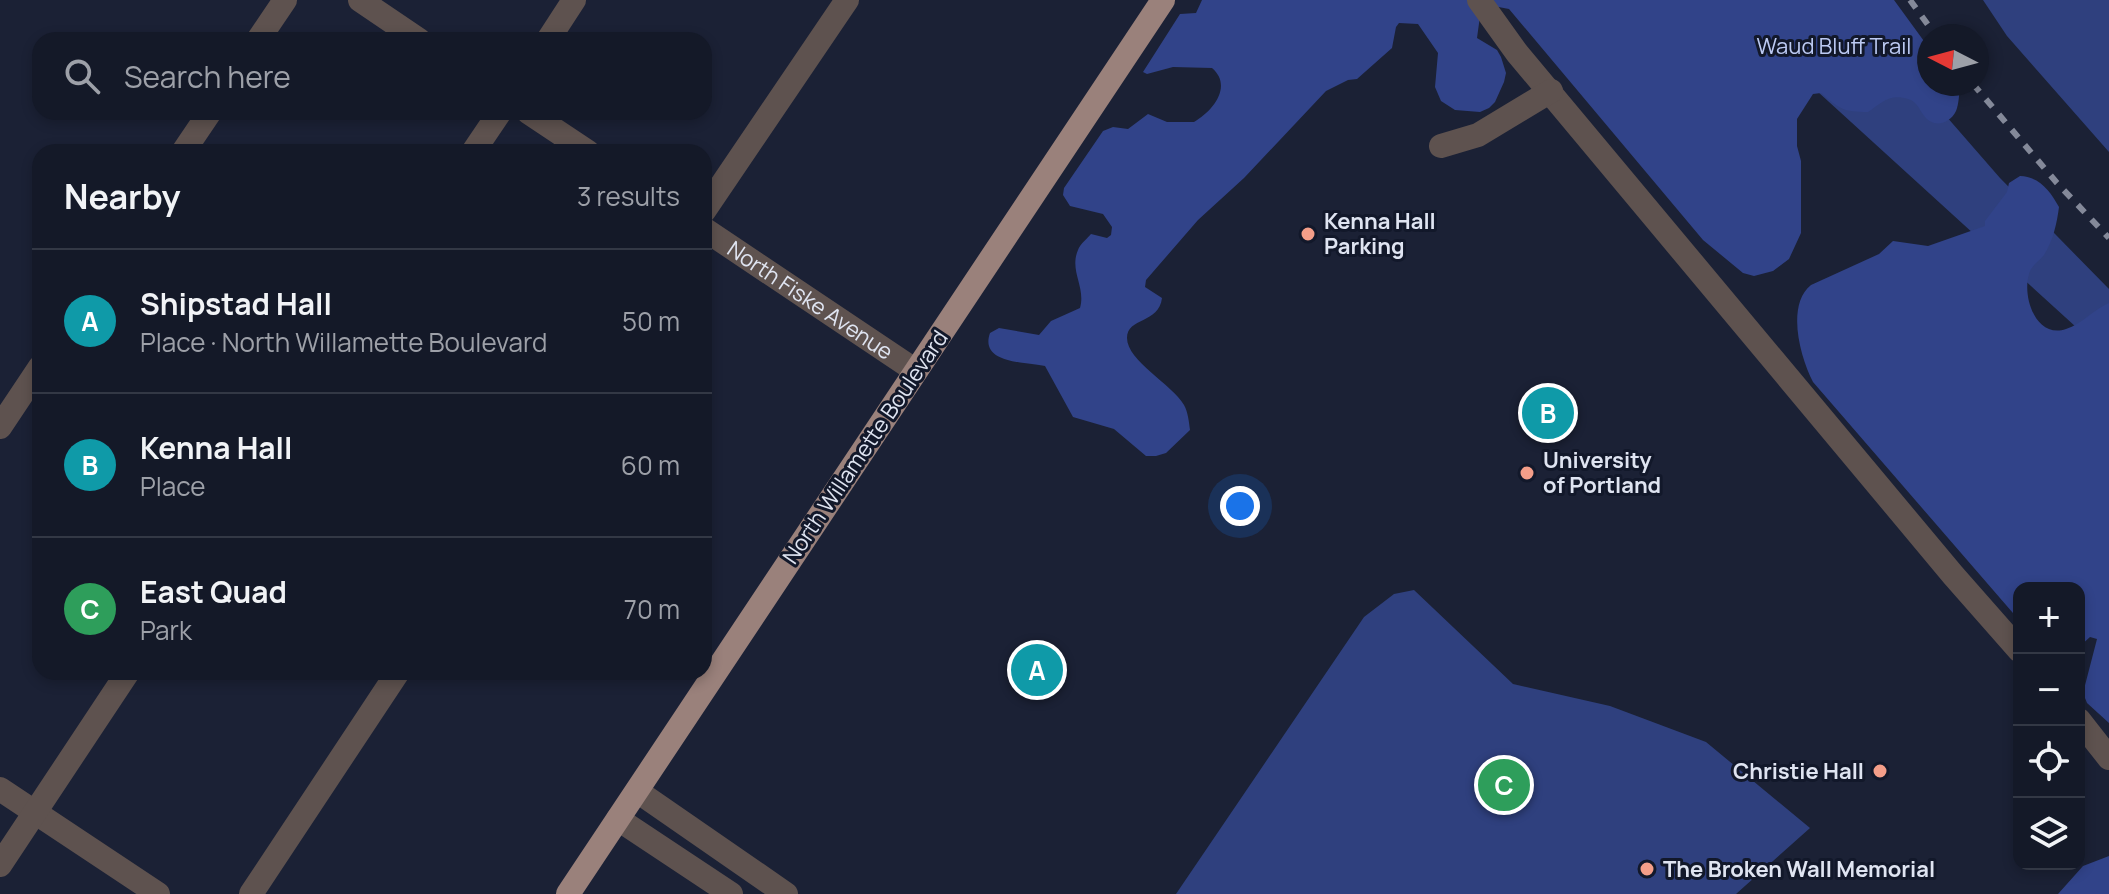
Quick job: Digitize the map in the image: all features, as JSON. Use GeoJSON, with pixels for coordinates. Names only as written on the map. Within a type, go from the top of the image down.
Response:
{"type":"FeatureCollection","features":[{"type":"Feature","properties":{"kind":"main road","name":"North Willamette Boulevard"},"geometry":{"type":"LineString","coordinates":[[712,678],[1163,0]]}},
{"type":"Feature","properties":{"kind":"main road","name":"North Willamette Boulevard"},"geometry":{"type":"LineString","coordinates":[[568,894],[711,680]]}},
{"type":"Feature","properties":{"kind":"street"},"geometry":{"type":"LineString","coordinates":[[263,32],[285,0]]}},
{"type":"Feature","properties":{"kind":"street"},"geometry":{"type":"LineString","coordinates":[[360,0],[407,32]]}},
{"type":"Feature","properties":{"kind":"street"},"geometry":{"type":"LineString","coordinates":[[553,32],[574,0]]}},
{"type":"Feature","properties":{"kind":"street"},"geometry":{"type":"LineString","coordinates":[[712,199],[847,0]]}},
{"type":"Feature","properties":{"kind":"street"},"geometry":{"type":"LineString","coordinates":[[1479,0],[1517,53],[2013,643]]}},
{"type":"Feature","properties":{"kind":"street"},"geometry":{"type":"LineString","coordinates":[[1441,146],[1478,135],[1551,91]]}},
{"type":"Feature","properties":{"kind":"street"},"geometry":{"type":"LineString","coordinates":[[188,144],[205,120]]}},
{"type":"Feature","properties":{"kind":"street"},"geometry":{"type":"LineString","coordinates":[[478,144],[495,120]]}},
{"type":"Feature","properties":{"kind":"street"},"geometry":{"type":"LineString","coordinates":[[540,120],[576,144]]}},
{"type":"Feature","properties":{"kind":"street","name":"North Fiske Avenue"},"geometry":{"type":"LineString","coordinates":[[712,234],[916,371]]}},
{"type":"Feature","properties":{"kind":"street"},"geometry":{"type":"LineString","coordinates":[[0,427],[32,379]]}},
{"type":"Feature","properties":{"kind":"street"},"geometry":{"type":"LineString","coordinates":[[0,865],[123,680]]}},
{"type":"Feature","properties":{"kind":"street"},"geometry":{"type":"LineString","coordinates":[[251,894],[393,680]]}},
{"type":"Feature","properties":{"kind":"street"},"geometry":{"type":"LineString","coordinates":[[2084,726],[2109,758]]}},
{"type":"Feature","properties":{"kind":"street"},"geometry":{"type":"LineString","coordinates":[[0,789],[158,894]]}},
{"type":"Feature","properties":{"kind":"street"},"geometry":{"type":"LineString","coordinates":[[637,791],[786,894]]}},
{"type":"Feature","properties":{"kind":"street"},"geometry":{"type":"LineString","coordinates":[[618,819],[731,894]]}},
{"type":"Feature","properties":{"kind":"shaded area","name":"Waud Bluff Trail"},"geometry":{"type":"Polygon","coordinates":[[[1717,0],[1946,116],[2000,178],[2109,289],[2109,357],[1717,0]]]}},
{"type":"Feature","properties":{"kind":"shaded area"},"geometry":{"type":"Polygon","coordinates":[[[1983,0],[2109,0],[2109,152],[2007,36],[1983,0]]]}},
{"type":"Feature","properties":{"kind":"shaded area"},"geometry":{"type":"Polygon","coordinates":[[[1414,590],[1513,684],[1610,706],[1706,742],[1810,828],[1736,894],[1176,894],[1364,617],[1394,594],[1414,590]]]}},
{"type":"Feature","properties":{"kind":"green space"},"geometry":{"type":"Polygon","coordinates":[[[1202,0],[1894,0],[1917,32],[1917,96],[1959,96],[1956,111],[1950,119],[1933,123],[1914,102],[1902,97],[1891,98],[1868,112],[1860,112],[1842,108],[1821,93],[1813,94],[1797,119],[1797,146],[1801,161],[1801,233],[1789,259],[1773,271],[1754,276],[1743,273],[1703,240],[1509,9],[1488,5],[1481,9],[1477,38],[1497,50],[1506,73],[1495,102],[1480,112],[1455,110],[1441,101],[1435,87],[1438,53],[1418,24],[1399,23],[1392,48],[1357,79],[1326,91],[1244,178],[1198,220],[1146,280],[1145,287],[1162,298],[1160,306],[1150,317],[1128,331],[1129,347],[1184,405],[1190,430],[1166,453],[1146,456],[1114,429],[1073,417],[1045,366],[1007,360],[991,351],[988,343],[990,333],[999,328],[1039,335],[1051,321],[1080,308],[1081,293],[1075,265],[1078,250],[1091,234],[1107,238],[1111,235],[1112,227],[1103,214],[1070,206],[1063,195],[1064,188],[1103,131],[1113,127],[1128,129],[1148,114],[1167,122],[1194,122],[1214,105],[1221,82],[1212,68],[1173,67],[1147,74],[1143,72],[1180,14],[1196,13],[1202,0]]]}},
{"type":"Feature","properties":{"kind":"green space"},"geometry":{"type":"Polygon","coordinates":[[[2020,176],[2033,179],[2044,186],[2059,207],[2050,244],[2031,268],[2027,283],[2030,304],[2039,322],[2047,328],[2066,329],[2109,303],[2109,723],[2085,698],[2085,685],[2097,639],[2090,637],[2085,642],[2085,582],[2013,582],[2013,613],[1813,382],[1800,346],[1799,305],[1811,285],[1879,254],[1893,241],[1928,246],[1985,226],[1985,221],[2007,192],[2009,183],[2020,176]]]}},
{"type":"Feature","properties":{"kind":"green space"},"geometry":{"type":"Polygon","coordinates":[[[2109,856],[2109,894],[2058,894],[2079,870],[2085,870],[2085,865],[2109,856]]]}},
{"type":"Feature","properties":{"kind":"railway"},"geometry":{"type":"LineString","coordinates":[[1910,0],[1927,24]]}},
{"type":"Feature","properties":{"kind":"railway"},"geometry":{"type":"LineString","coordinates":[[1983,96],[2057,183],[2109,238]]}},
{"type":"Feature","properties":{"kind":"place","name":"Kenna Hall Parking"},"geometry":{"type":"Point","coordinates":[1308,234]}},
{"type":"Feature","properties":{"kind":"place","name":"Kenna Hall"},"geometry":{"type":"Point","coordinates":[1548,413]}},
{"type":"Feature","properties":{"kind":"place","name":"University of Portland"},"geometry":{"type":"Point","coordinates":[1527,473]}},
{"type":"Feature","properties":{"kind":"place","name":"Shipstad Hall"},"geometry":{"type":"Point","coordinates":[1037,670]}},
{"type":"Feature","properties":{"kind":"place","name":"Christie Hall"},"geometry":{"type":"Point","coordinates":[1880,771]}},
{"type":"Feature","properties":{"kind":"place","name":"East Quad"},"geometry":{"type":"Point","coordinates":[1504,785]}},
{"type":"Feature","properties":{"kind":"place","name":"The Broken Wall Memorial"},"geometry":{"type":"Point","coordinates":[1647,869]}}]}
